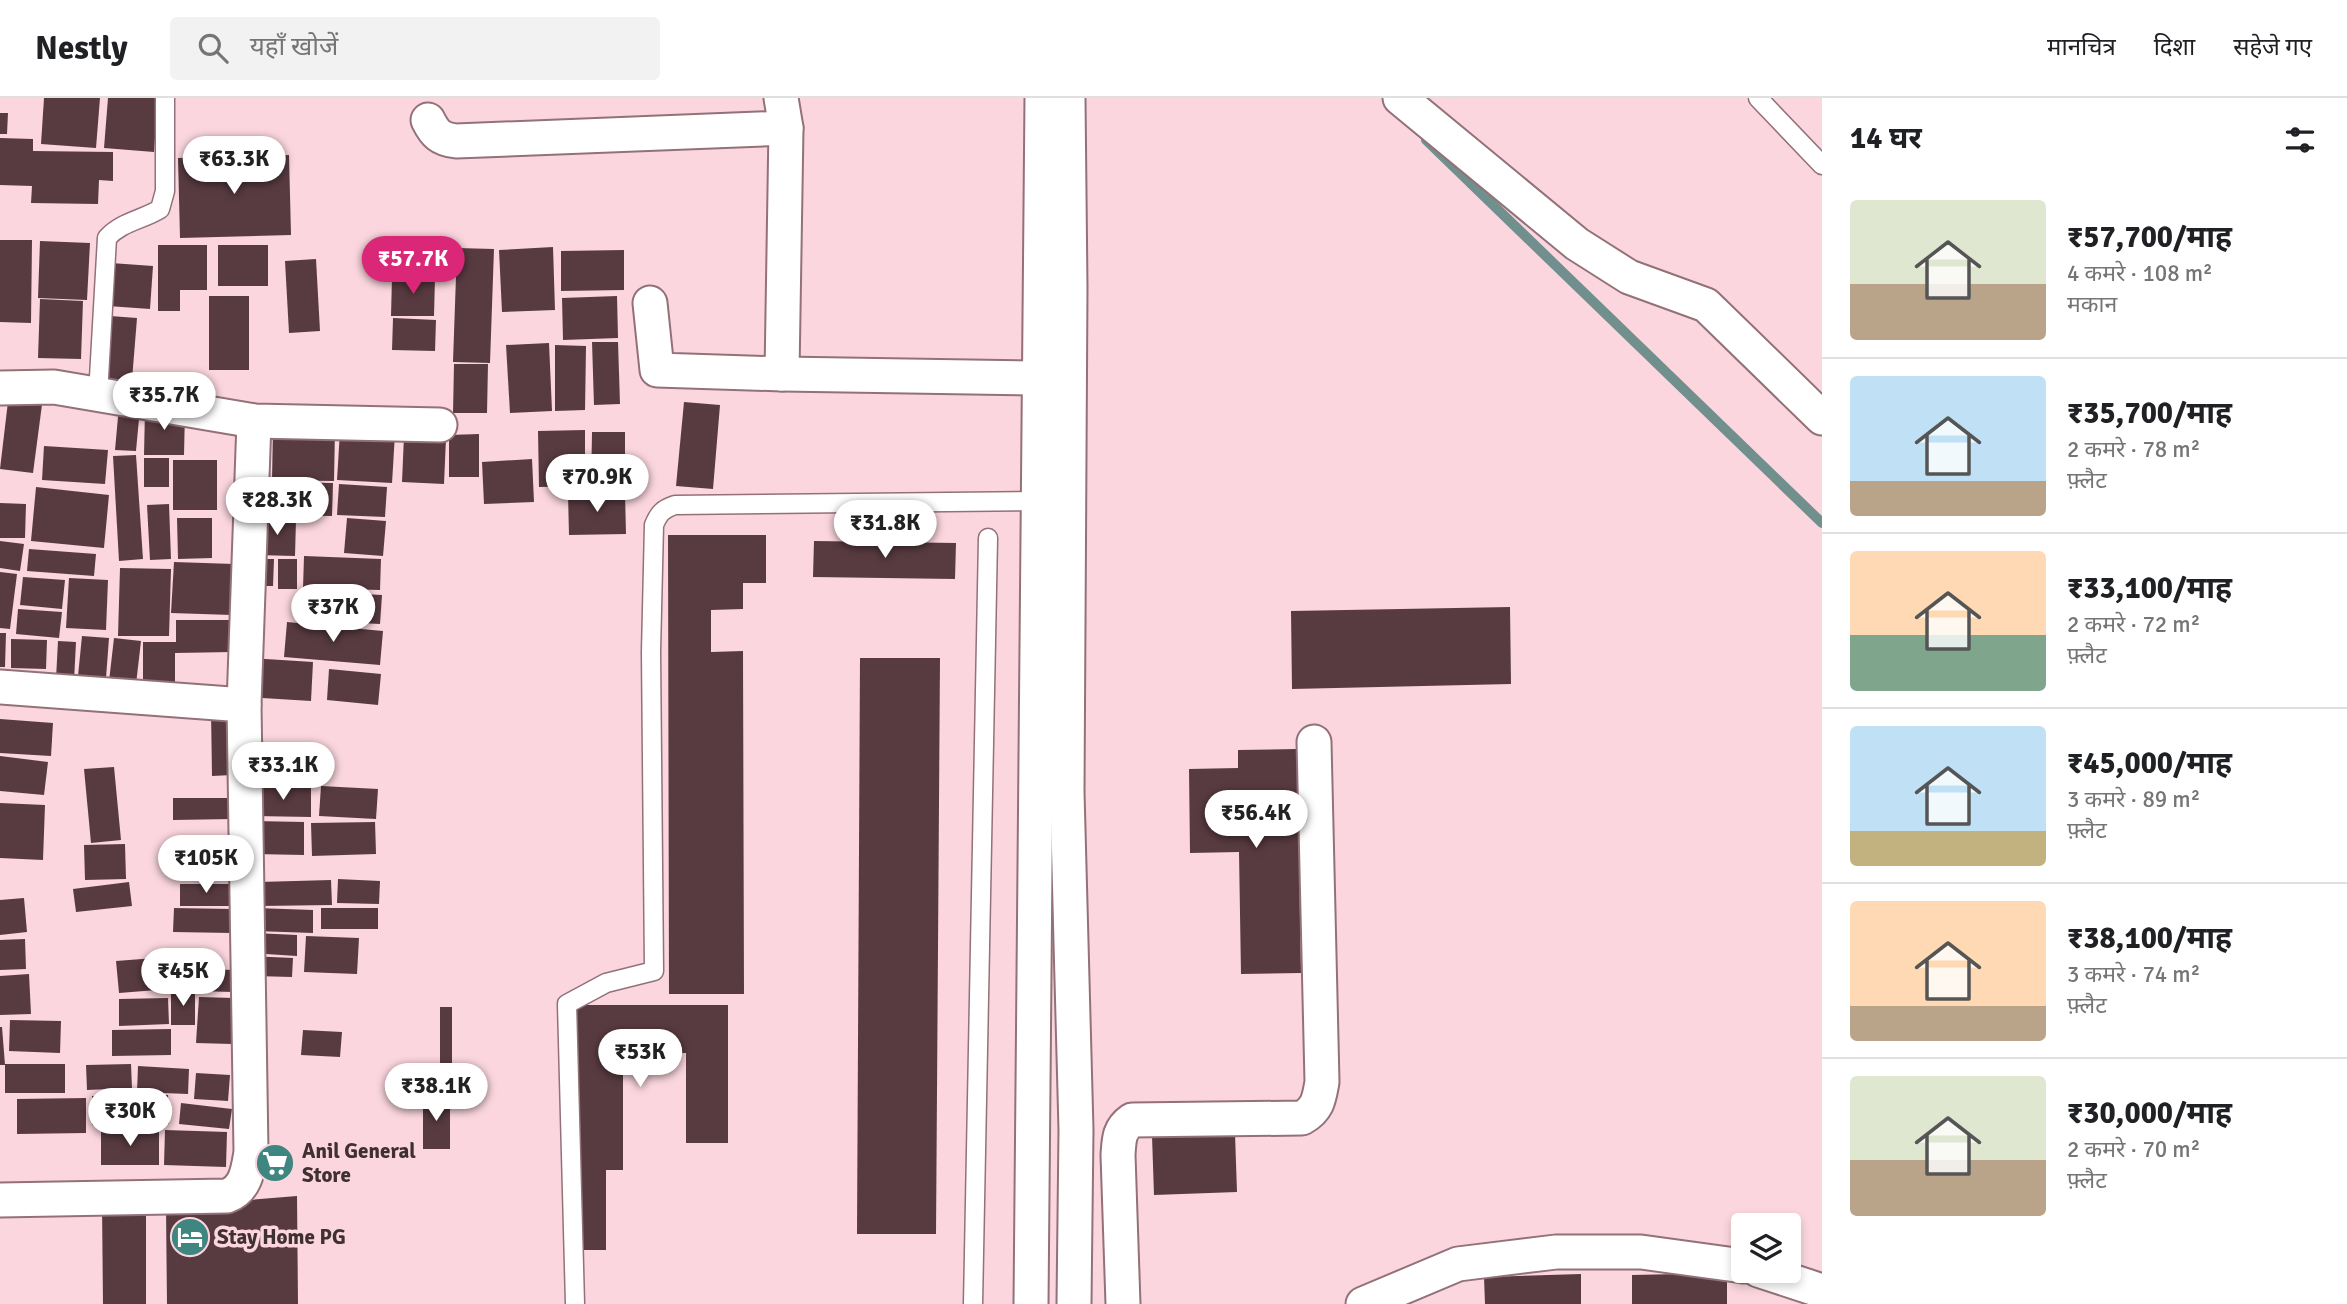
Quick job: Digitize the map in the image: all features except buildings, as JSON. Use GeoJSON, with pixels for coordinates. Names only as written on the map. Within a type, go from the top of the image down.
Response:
{"type":"FeatureCollection","features":[{"type":"Feature","properties":{"kind":"street"},"geometry":{"type":"LineString","coordinates":[[1031,1304],[1042,98]]}},
{"type":"Feature","properties":{"kind":"street"},"geometry":{"type":"LineString","coordinates":[[1068,98],[1070,288],[1067,792],[1076,1130],[1074,1304]]}},
{"type":"Feature","properties":{"kind":"street"},"geometry":{"type":"LineString","coordinates":[[1400,98],[1577,244],[1629,278],[1706,305],[1822,418]]}},
{"type":"Feature","properties":{"kind":"street"},"geometry":{"type":"LineString","coordinates":[[428,120],[434,132],[442,139],[456,141],[783,113],[782,374]]}},
{"type":"Feature","properties":{"kind":"street"},"geometry":{"type":"LineString","coordinates":[[650,303],[657,370],[1039,378]]}},
{"type":"Feature","properties":{"kind":"street"},"geometry":{"type":"LineString","coordinates":[[0,388],[54,387],[254,421],[440,425]]}},
{"type":"Feature","properties":{"kind":"street"},"geometry":{"type":"LineString","coordinates":[[0,1200],[227,1196],[237,1192],[246,1179],[251,1152],[244,705],[254,421]]}},
{"type":"Feature","properties":{"kind":"street"},"geometry":{"type":"LineString","coordinates":[[0,687],[244,705]]}},
{"type":"Feature","properties":{"kind":"street"},"geometry":{"type":"LineString","coordinates":[[1123,1304],[1118,1155],[1120,1133],[1125,1125],[1132,1120],[1302,1118],[1318,1104],[1322,1082],[1314,742]]}},
{"type":"Feature","properties":{"kind":"street"},"geometry":{"type":"LineString","coordinates":[[1363,1304],[1458,1264],[1556,1252],[1641,1251],[1731,1264]]}},
{"type":"Feature","properties":{"kind":"street"},"geometry":{"type":"LineString","coordinates":[[1798,1283],[1822,1291]]}},
{"type":"Feature","properties":{"kind":"lane"},"geometry":{"type":"LineString","coordinates":[[98,394],[107,238],[116,228],[160,209],[165,191],[165,98]]}},
{"type":"Feature","properties":{"kind":"lane"},"geometry":{"type":"LineString","coordinates":[[1758,98],[1822,164]]}},
{"type":"Feature","properties":{"kind":"lane"},"geometry":{"type":"LineString","coordinates":[[575,1304],[567,1004],[607,983],[654,971],[651,652],[654,525],[658,514],[675,505],[1037,501]]}},
{"type":"Feature","properties":{"kind":"lane"},"geometry":{"type":"LineString","coordinates":[[973,1304],[989,538]]}},
{"type":"Feature","properties":{"kind":"waterway"},"geometry":{"type":"LineString","coordinates":[[1426,140],[1822,523]]}},
{"type":"Feature","properties":{"kind":"place","name":"Anil General Store"},"geometry":{"type":"Point","coordinates":[275,1163]}},
{"type":"Feature","properties":{"kind":"place","name":"Stay Home PG"},"geometry":{"type":"Point","coordinates":[190,1237]}}]}
